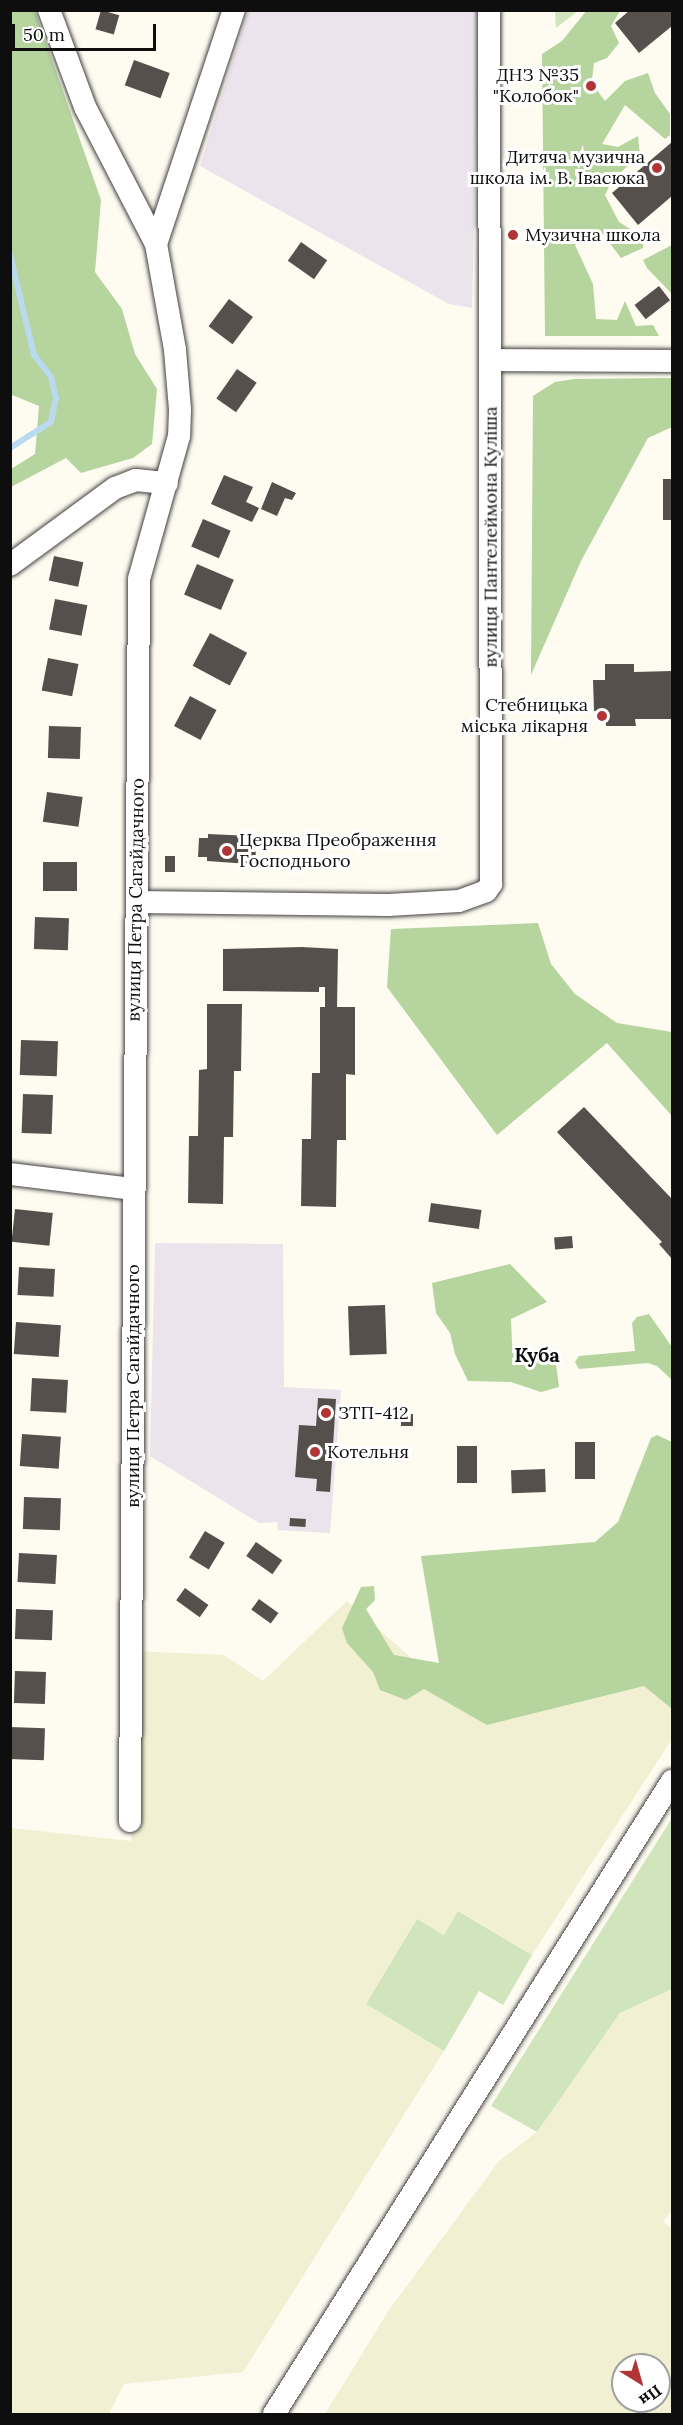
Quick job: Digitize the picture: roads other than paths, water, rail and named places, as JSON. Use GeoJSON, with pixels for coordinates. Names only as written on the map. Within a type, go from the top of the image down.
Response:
{"type":"FeatureCollection","features":[{"type":"Feature","properties":{"kind":"street","name":"вулиця Петра Сагайдачного"},"geometry":{"type":"LineString","coordinates":[[49,10],[85,107],[156,244],[175,350],[180,410],[167,483],[139,579],[132,1189],[130,1821]]}},
{"type":"Feature","properties":{"kind":"street"},"geometry":{"type":"LineString","coordinates":[[156,244],[234,10]]}},
{"type":"Feature","properties":{"kind":"street","name":"вулиця Пантелеймона Куліша"},"geometry":{"type":"LineString","coordinates":[[137,902],[436,903],[475,897],[491,884],[489,10]]}},
{"type":"Feature","properties":{"kind":"street"},"geometry":{"type":"LineString","coordinates":[[490,360],[672,361]]}},
{"type":"Feature","properties":{"kind":"street"},"geometry":{"type":"LineString","coordinates":[[10,565],[116,488],[136,480],[167,483]]}},
{"type":"Feature","properties":{"kind":"street"},"geometry":{"type":"LineString","coordinates":[[10,1174],[132,1189]]}},
{"type":"Feature","properties":{"kind":"street"},"geometry":{"type":"LineString","coordinates":[[274,2415],[672,1781]]}},
{"type":"Feature","properties":{"kind":"waterway"},"geometry":{"type":"LineString","coordinates":[[10,255],[34,355],[51,377],[56,398],[51,422],[10,448]]}},
{"type":"Feature","properties":{"kind":"place","name":"ДНЗ №35 \"Колобок\""},"geometry":{"type":"Point","coordinates":[591,86]}},
{"type":"Feature","properties":{"kind":"place","name":"Дитяча музична школа ім. В. Івасюка"},"geometry":{"type":"Point","coordinates":[657,168]}},
{"type":"Feature","properties":{"kind":"place","name":"Музична школа"},"geometry":{"type":"Point","coordinates":[513,235]}},
{"type":"Feature","properties":{"kind":"place","name":"Стебницька міська лікарня"},"geometry":{"type":"Point","coordinates":[602,716]}},
{"type":"Feature","properties":{"kind":"place","name":"Церква Преображення Господнього"},"geometry":{"type":"Point","coordinates":[227,851]}},
{"type":"Feature","properties":{"kind":"place","name":"ЗТП-412"},"geometry":{"type":"Point","coordinates":[326,1413]}},
{"type":"Feature","properties":{"kind":"place","name":"Котельня"},"geometry":{"type":"Point","coordinates":[315,1452]}},
{"type":"Feature","properties":{"kind":"district","name":"Куба"},"geometry":{"type":"Point","coordinates":[537,1354]}}]}
